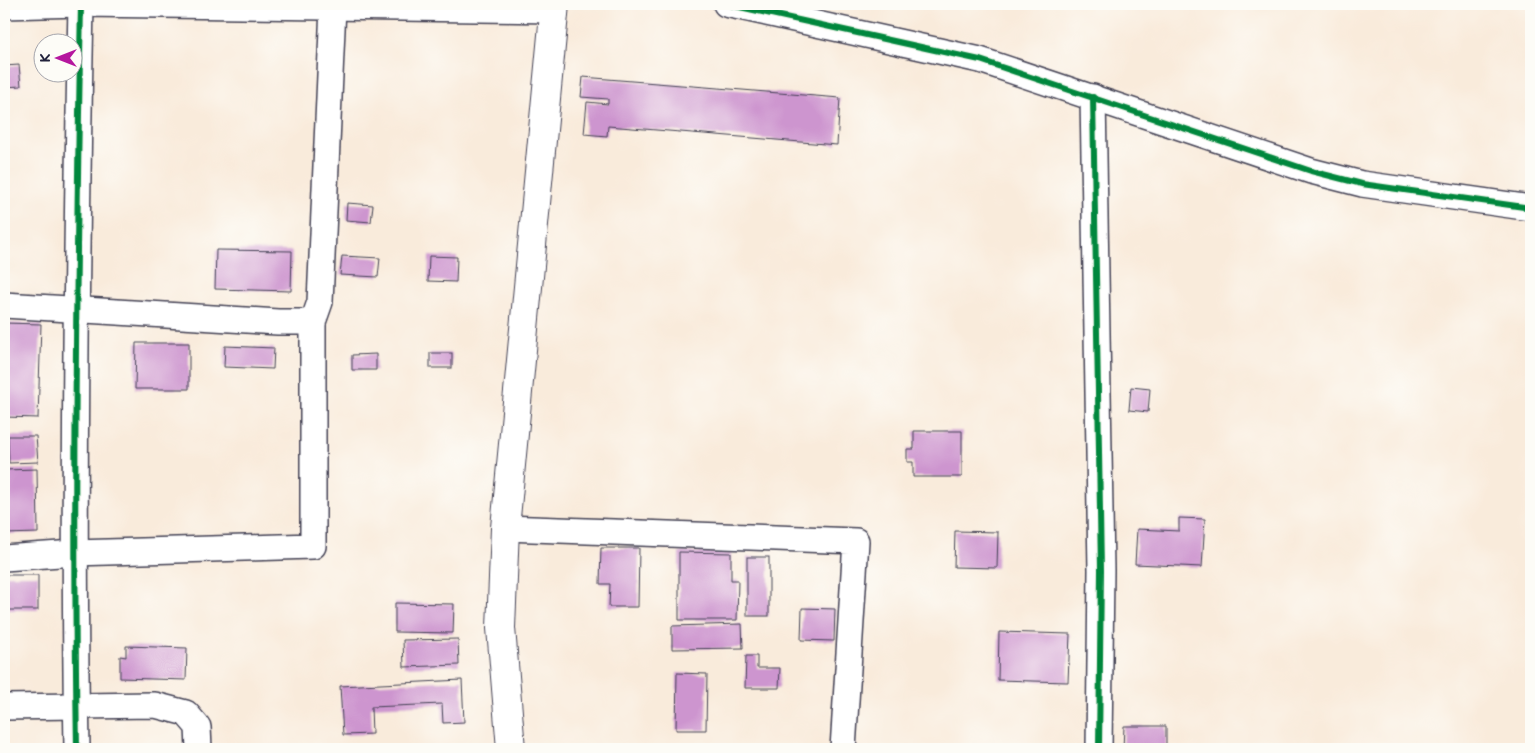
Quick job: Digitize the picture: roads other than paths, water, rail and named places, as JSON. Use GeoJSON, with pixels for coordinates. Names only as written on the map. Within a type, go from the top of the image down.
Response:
{"type":"FeatureCollection","features":[{"type":"Feature","properties":{"kind":"main road"},"geometry":{"type":"LineString","coordinates":[[511,749],[501,628],[505,528],[555,7]]}},
{"type":"Feature","properties":{"kind":"street"},"geometry":{"type":"LineString","coordinates":[[77,749],[74,553],[75,310],[81,4]]}},
{"type":"Feature","properties":{"kind":"street"},"geometry":{"type":"LineString","coordinates":[[4,6],[81,4],[555,7]]}},
{"type":"Feature","properties":{"kind":"street"},"geometry":{"type":"LineString","coordinates":[[726,4],[980,60],[1311,171],[1362,184],[1531,208]]}},
{"type":"Feature","properties":{"kind":"street"},"geometry":{"type":"LineString","coordinates":[[4,558],[74,553],[313,546],[313,322],[320,302],[333,7]]}},
{"type":"Feature","properties":{"kind":"street"},"geometry":{"type":"LineString","coordinates":[[1093,97],[1101,570],[1099,749]]}},
{"type":"Feature","properties":{"kind":"street"},"geometry":{"type":"LineString","coordinates":[[4,305],[278,322],[313,322]]}},
{"type":"Feature","properties":{"kind":"street"},"geometry":{"type":"LineString","coordinates":[[505,528],[856,542],[843,749]]}},
{"type":"Feature","properties":{"kind":"street"},"geometry":{"type":"LineString","coordinates":[[4,707],[154,705],[186,713],[198,727],[199,749]]}}]}
